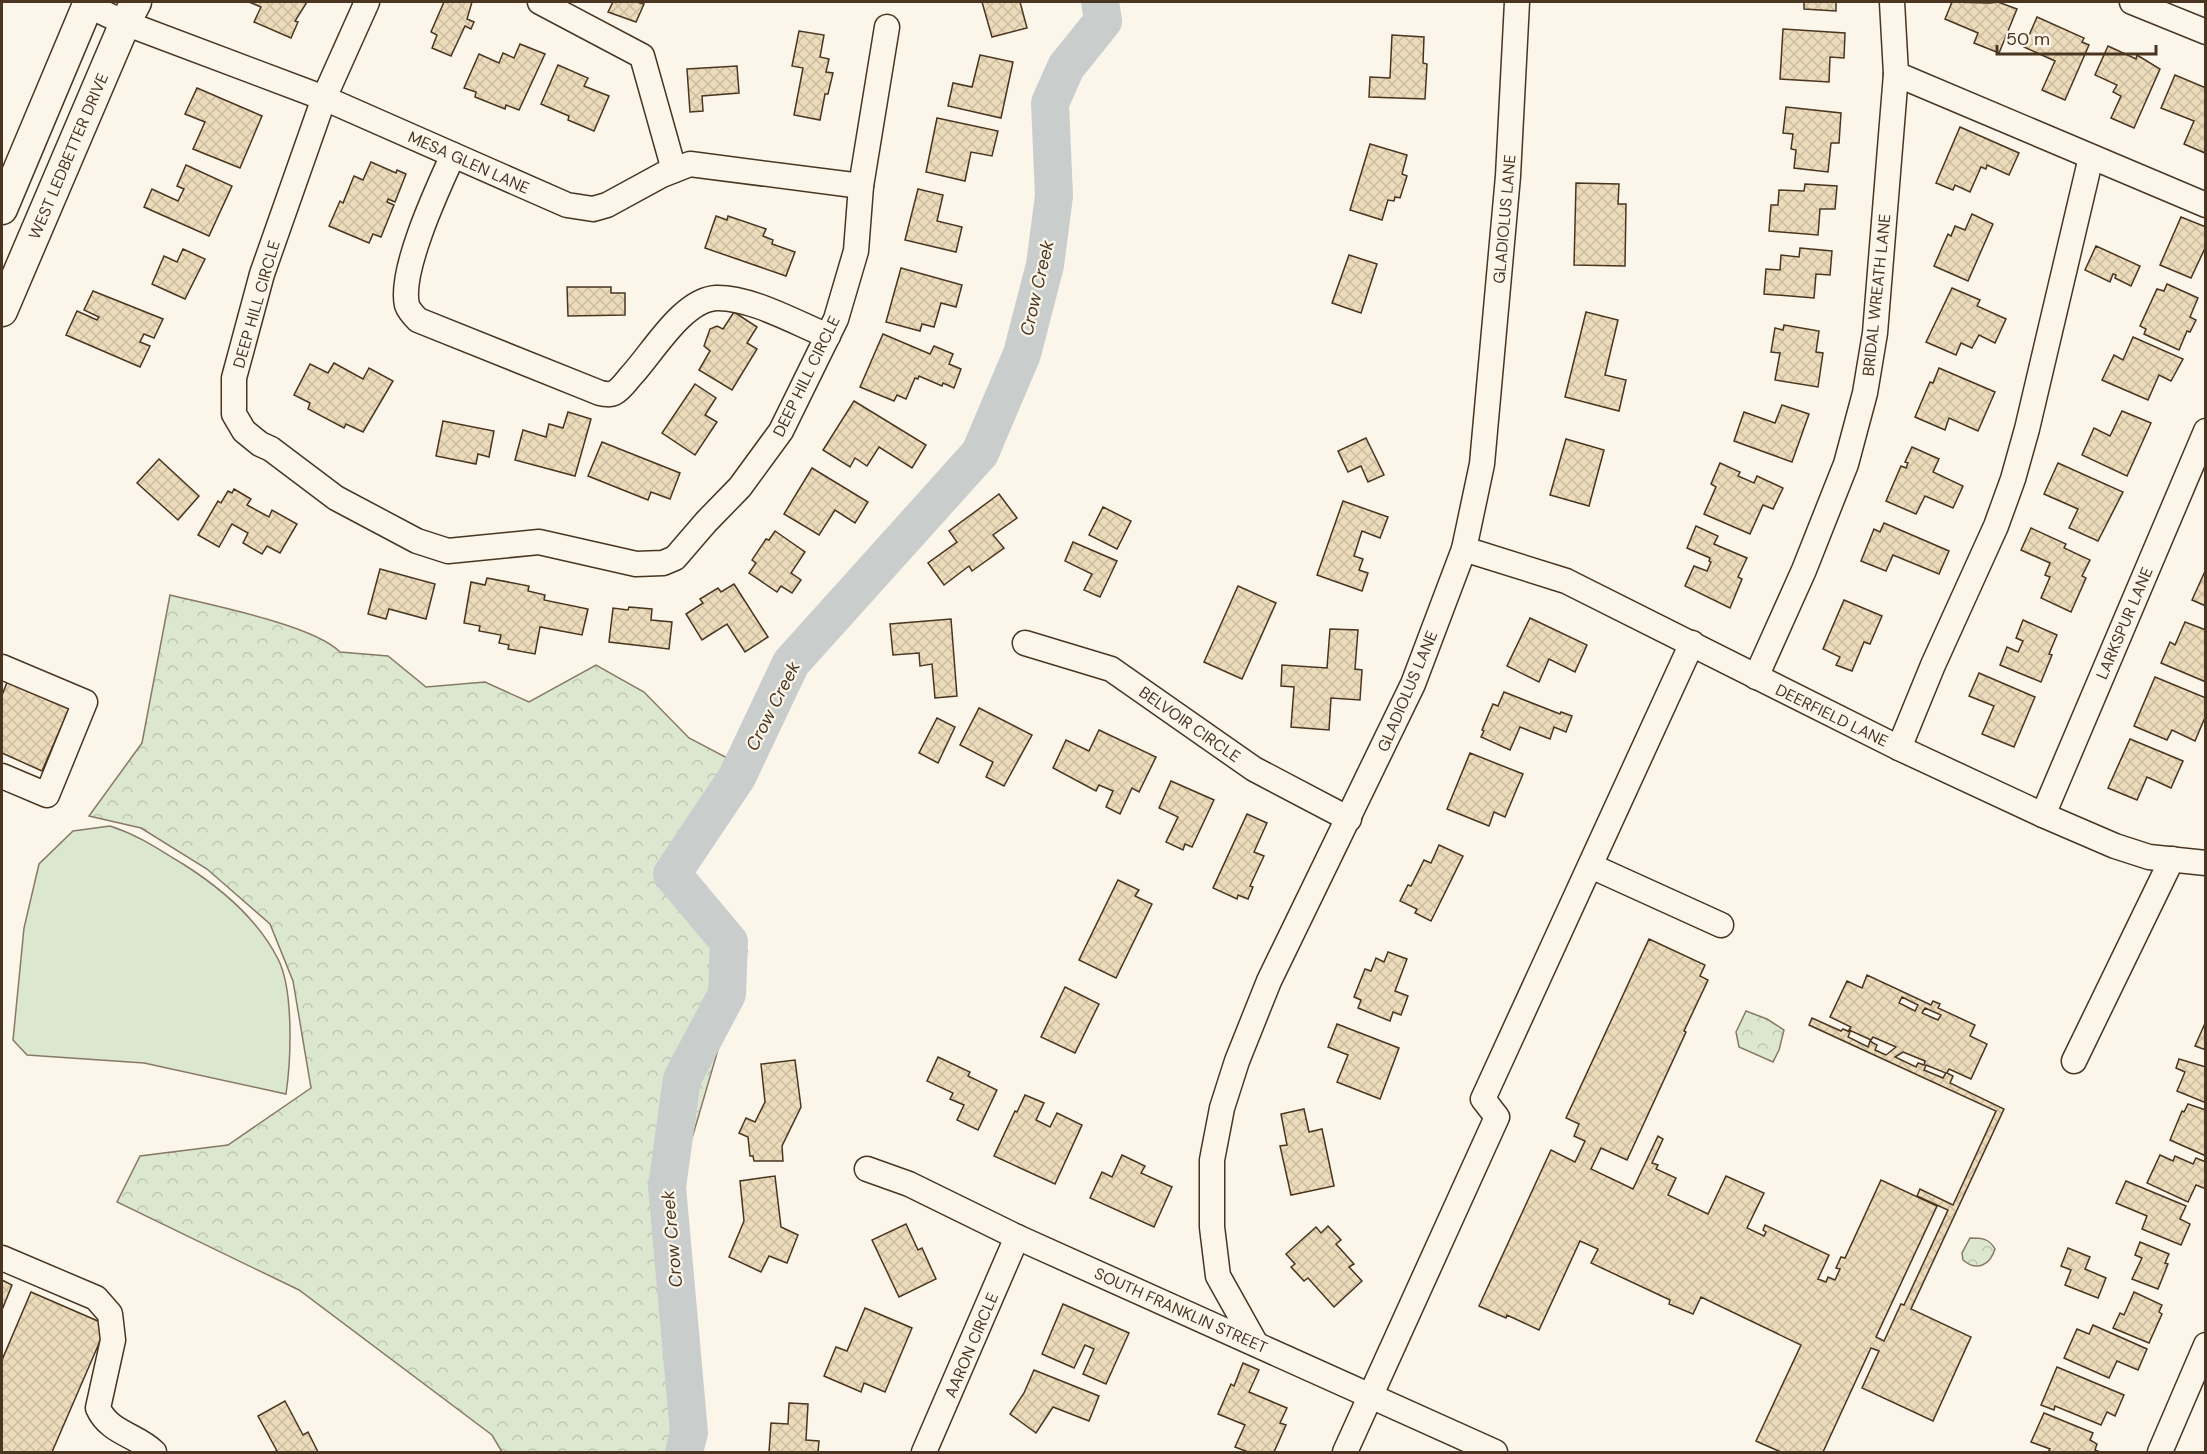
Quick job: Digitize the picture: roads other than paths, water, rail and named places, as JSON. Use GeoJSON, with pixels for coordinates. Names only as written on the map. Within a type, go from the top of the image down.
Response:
{"type":"FeatureCollection","features":[{"type":"Feature","properties":{"kind":"main road"},"geometry":{"type":"LineString","coordinates":[[2,209],[88,3]]}},
{"type":"Feature","properties":{"kind":"main road","name":"WEST LEDBETTER DRIVE"},"geometry":{"type":"LineString","coordinates":[[2,311],[130,12]]}},
{"type":"Feature","properties":{"kind":"street","name":"DEEP HILL CIRCLE"},"geometry":{"type":"LineString","coordinates":[[366,2],[324,98],[262,274],[234,378],[234,414],[244,431],[260,444],[271,448],[336,498],[417,541],[448,551],[539,542],[636,564],[663,563],[675,558],[740,487],[781,431],[836,319],[856,251],[861,186],[887,27]]}},
{"type":"Feature","properties":{"kind":"street"},"geometry":{"type":"LineString","coordinates":[[540,2],[642,56],[674,171]]}},
{"type":"Feature","properties":{"kind":"street","name":"GLADIOLUS LANE"},"geometry":{"type":"LineString","coordinates":[[1256,1344],[1218,1276],[1212,1227],[1212,1160],[1222,1108],[1241,1051],[1269,981],[1413,684],[1464,549],[1482,464],[1508,176],[1517,2]]}},
{"type":"Feature","properties":{"kind":"street","name":"BRIDAL WREATH LANE"},"geometry":{"type":"LineString","coordinates":[[1756,677],[1804,570],[1846,464],[1865,393],[1875,333],[1896,74],[1892,2]]}},
{"type":"Feature","properties":{"kind":"street"},"geometry":{"type":"LineString","coordinates":[[2132,2],[2205,32]]}},
{"type":"Feature","properties":{"kind":"street","name":"MESA GLEN LANE"},"geometry":{"type":"LineString","coordinates":[[88,3],[130,12],[567,205],[593,209],[607,205],[662,175],[690,164],[861,186]]}},
{"type":"Feature","properties":{"kind":"street"},"geometry":{"type":"LineString","coordinates":[[1896,74],[2205,205]]}},
{"type":"Feature","properties":{"kind":"street"},"geometry":{"type":"LineString","coordinates":[[453,155],[416,246],[406,288],[407,306],[418,320],[600,393],[609,394],[616,393],[685,313],[698,302],[720,298],[744,302],[828,336]]}},
{"type":"Feature","properties":{"kind":"street"},"geometry":{"type":"LineString","coordinates":[[1899,748],[1933,665],[1996,526],[2013,479],[2027,429],[2091,157]]}},
{"type":"Feature","properties":{"kind":"street","name":"LARKSPUR LANE"},"geometry":{"type":"LineString","coordinates":[[2043,815],[2205,431]]}},
{"type":"Feature","properties":{"kind":"street","name":"DEERFIELD LANE"},"geometry":{"type":"LineString","coordinates":[[1464,549],[1566,581],[1899,748],[2115,846],[2149,856],[2205,863]]}},
{"type":"Feature","properties":{"kind":"street","name":"BELVOIR CIRCLE"},"geometry":{"type":"LineString","coordinates":[[1025,643],[1111,669],[1254,768],[1349,819]]}},
{"type":"Feature","properties":{"kind":"street"},"geometry":{"type":"LineString","coordinates":[[1345,1452],[1497,1117],[1484,1099],[1692,643]]}},
{"type":"Feature","properties":{"kind":"street"},"geometry":{"type":"LineString","coordinates":[[2,667],[86,702],[47,795],[2,776]]}},
{"type":"Feature","properties":{"kind":"street"},"geometry":{"type":"LineString","coordinates":[[2074,1061],[2172,859]]}},
{"type":"Feature","properties":{"kind":"street"},"geometry":{"type":"LineString","coordinates":[[1591,866],[1722,925]]}},
{"type":"Feature","properties":{"kind":"street","name":"SOUTH FRANKLIN STREET"},"geometry":{"type":"LineString","coordinates":[[867,1169],[909,1184],[1017,1238],[1495,1452]]}},
{"type":"Feature","properties":{"kind":"street","name":"AARON CIRCLE"},"geometry":{"type":"LineString","coordinates":[[924,1452],[1017,1238]]}},
{"type":"Feature","properties":{"kind":"street"},"geometry":{"type":"LineString","coordinates":[[2,1258],[96,1298],[110,1314],[113,1340],[98,1408],[102,1418],[120,1432],[154,1452]]}},
{"type":"Feature","properties":{"kind":"street"},"geometry":{"type":"LineString","coordinates":[[2160,1452],[2205,1345]]}},
{"type":"Feature","properties":{"kind":"waterway","name":"Crow Creek"},"geometry":{"type":"LineString","coordinates":[[684,1452],[689,1433],[667,1187],[682,1079],[727,994],[729,942],[672,874],[737,777],[791,663],[980,453],[1022,354],[1045,265],[1054,196],[1050,103],[1066,67],[1103,21],[1100,2]]}}]}
